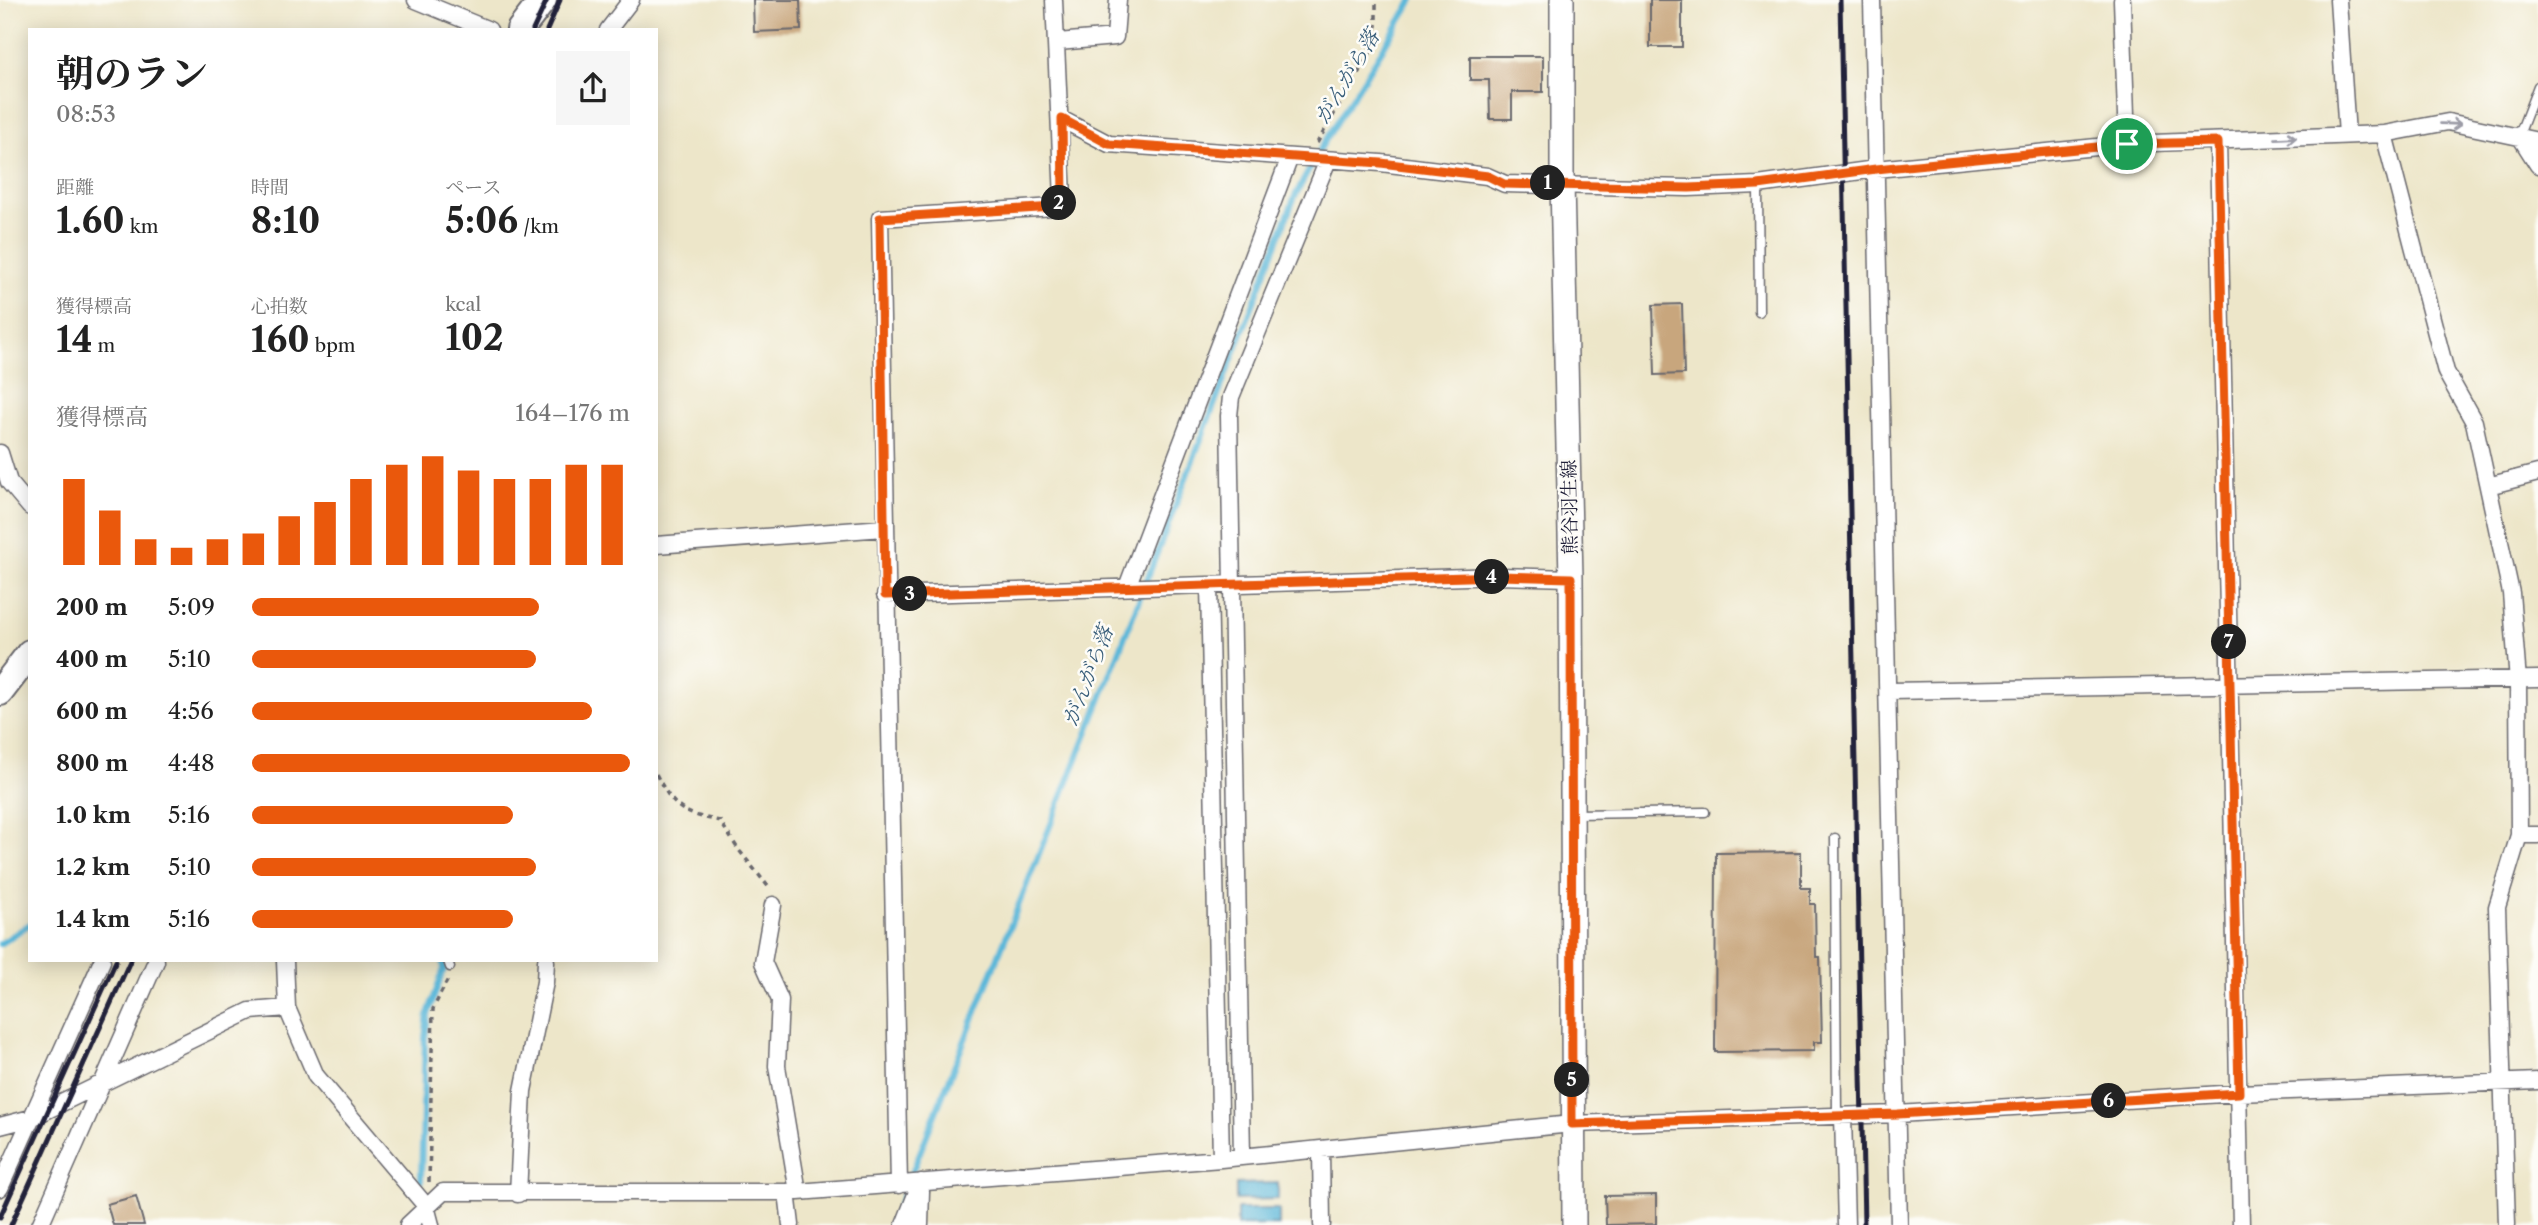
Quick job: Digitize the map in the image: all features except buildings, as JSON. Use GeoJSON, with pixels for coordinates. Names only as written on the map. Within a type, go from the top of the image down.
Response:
{"type":"FeatureCollection","features":[{"type":"Feature","properties":{"kind":"highway"},"geometry":{"type":"LineString","coordinates":[[522,28],[543,0]]}},
{"type":"Feature","properties":{"kind":"highway"},"geometry":{"type":"LineString","coordinates":[[0,692],[28,656]]}},
{"type":"Feature","properties":{"kind":"main road","name":"熊谷羽生線"},"geometry":{"type":"LineString","coordinates":[[1562,0],[1562,183],[1571,578],[1574,1225]]}},
{"type":"Feature","properties":{"kind":"street"},"geometry":{"type":"LineString","coordinates":[[416,0],[484,28]]}},
{"type":"Feature","properties":{"kind":"street"},"geometry":{"type":"LineString","coordinates":[[610,28],[631,0]]}},
{"type":"Feature","properties":{"kind":"street"},"geometry":{"type":"LineString","coordinates":[[900,1185],[885,595],[880,218],[1054,207],[1063,199],[1062,119],[1054,0]]}},
{"type":"Feature","properties":{"kind":"street"},"geometry":{"type":"LineString","coordinates":[[1058,43],[1115,37],[1118,0]]}},
{"type":"Feature","properties":{"kind":"street"},"geometry":{"type":"LineString","coordinates":[[1872,0],[1899,1225]]}},
{"type":"Feature","properties":{"kind":"street"},"geometry":{"type":"LineString","coordinates":[[2122,0],[2127,144]]}},
{"type":"Feature","properties":{"kind":"street"},"geometry":{"type":"LineString","coordinates":[[2338,0],[2347,135]]}},
{"type":"Feature","properties":{"kind":"street"},"geometry":{"type":"LineString","coordinates":[[1062,119],[1109,144],[1308,158],[1488,176],[1504,184],[1562,183],[1689,188],[1758,185],[1876,169],[2127,144],[2384,134],[2448,122],[2538,141]]}},
{"type":"Feature","properties":{"kind":"street"},"geometry":{"type":"LineString","coordinates":[[2384,134],[2446,372],[2474,422],[2511,593],[2518,681],[2516,773],[2519,835],[2497,907],[2505,1083],[2507,1225]]}},
{"type":"Feature","properties":{"kind":"street"},"geometry":{"type":"LineString","coordinates":[[2519,135],[2538,165]]}},
{"type":"Feature","properties":{"kind":"street"},"geometry":{"type":"LineString","coordinates":[[2218,142],[2241,1225]]}},
{"type":"Feature","properties":{"kind":"street"},"geometry":{"type":"LineString","coordinates":[[1129,587],[1290,157]]}},
{"type":"Feature","properties":{"kind":"street"},"geometry":{"type":"LineString","coordinates":[[1242,1157],[1230,584],[1230,396],[1328,160]]}},
{"type":"Feature","properties":{"kind":"street"},"geometry":{"type":"LineString","coordinates":[[1205,388],[1230,396]]}},
{"type":"Feature","properties":{"kind":"street"},"geometry":{"type":"LineString","coordinates":[[0,453],[9,481],[28,505]]}},
{"type":"Feature","properties":{"kind":"street"},"geometry":{"type":"LineString","coordinates":[[2487,486],[2538,473]]}},
{"type":"Feature","properties":{"kind":"street"},"geometry":{"type":"LineString","coordinates":[[658,545],[884,528]]}},
{"type":"Feature","properties":{"kind":"street"},"geometry":{"type":"LineString","coordinates":[[885,595],[1500,576],[1571,578]]}},
{"type":"Feature","properties":{"kind":"street"},"geometry":{"type":"LineString","coordinates":[[1209,585],[1221,1159]]}},
{"type":"Feature","properties":{"kind":"street"},"geometry":{"type":"LineString","coordinates":[[1889,691],[2538,679]]}},
{"type":"Feature","properties":{"kind":"street"},"geometry":{"type":"LineString","coordinates":[[2519,835],[2538,835]]}},
{"type":"Feature","properties":{"kind":"street"},"geometry":{"type":"LineString","coordinates":[[773,905],[763,962],[780,1000],[778,1066],[792,1192],[791,1225]]}},
{"type":"Feature","properties":{"kind":"street"},"geometry":{"type":"LineString","coordinates":[[0,1188],[102,962]]}},
{"type":"Feature","properties":{"kind":"street"},"geometry":{"type":"LineString","coordinates":[[40,1225],[107,1079],[156,962]]}},
{"type":"Feature","properties":{"kind":"street"},"geometry":{"type":"LineString","coordinates":[[285,962],[287,1008],[316,1076],[430,1201],[431,1225]]}},
{"type":"Feature","properties":{"kind":"street"},"geometry":{"type":"LineString","coordinates":[[518,1194],[523,1091],[545,982],[546,962]]}},
{"type":"Feature","properties":{"kind":"street"},"geometry":{"type":"LineString","coordinates":[[0,1126],[31,1118],[250,1011],[287,1008]]}},
{"type":"Feature","properties":{"kind":"street"},"geometry":{"type":"LineString","coordinates":[[408,1225],[430,1201],[443,1192],[792,1192],[1221,1159],[1572,1124],[1898,1114],[2239,1093],[2538,1081]]}},
{"type":"Feature","properties":{"kind":"street"},"geometry":{"type":"LineString","coordinates":[[1840,1116],[1846,1225]]}},
{"type":"Feature","properties":{"kind":"street"},"geometry":{"type":"LineString","coordinates":[[1321,1150],[1322,1225]]}},
{"type":"Feature","properties":{"kind":"street"},"geometry":{"type":"LineString","coordinates":[[904,1225],[920,1182]]}},
{"type":"Feature","properties":{"kind":"street"},"geometry":{"type":"LineString","coordinates":[[920,1182],[920,1225]]}},
{"type":"Feature","properties":{"kind":"lane"},"geometry":{"type":"LineString","coordinates":[[2519,135],[2538,86]]}},
{"type":"Feature","properties":{"kind":"lane"},"geometry":{"type":"LineString","coordinates":[[1758,185],[1759,312]]}},
{"type":"Feature","properties":{"kind":"lane"},"geometry":{"type":"LineString","coordinates":[[1573,814],[1705,812]]}},
{"type":"Feature","properties":{"kind":"lane"},"geometry":{"type":"LineString","coordinates":[[1835,838],[1840,1116]]}},
{"type":"Feature","properties":{"kind":"path"},"geometry":{"type":"LineString","coordinates":[[1308,158],[1376,43],[1376,0]]}},
{"type":"Feature","properties":{"kind":"path"},"geometry":{"type":"LineString","coordinates":[[658,778],[669,799],[684,814],[720,821],[738,849],[771,887],[773,905]]}},
{"type":"Feature","properties":{"kind":"path"},"geometry":{"type":"LineString","coordinates":[[430,1201],[433,1009],[449,977],[449,964]]}},
{"type":"Feature","properties":{"kind":"water"},"geometry":{"type":"Polygon","coordinates":[[[1278,1183],[1278,1199],[1236,1200],[1236,1184],[1278,1183]]]}},
{"type":"Feature","properties":{"kind":"water"},"geometry":{"type":"Polygon","coordinates":[[[1237,1209],[1279,1209],[1279,1225],[1237,1225],[1237,1209]]]}},
{"type":"Feature","properties":{"kind":"waterway","name":"がんがら落"},"geometry":{"type":"LineString","coordinates":[[891,1225],[1100,701],[1295,196],[1322,146],[1413,0]]}},
{"type":"Feature","properties":{"kind":"waterway"},"geometry":{"type":"LineString","coordinates":[[0,944],[28,925]]}},
{"type":"Feature","properties":{"kind":"waterway"},"geometry":{"type":"LineString","coordinates":[[421,1181],[425,1038],[428,1014],[444,969],[443,962]]}},
{"type":"Feature","properties":{"kind":"railway"},"geometry":{"type":"LineString","coordinates":[[534,28],[547,0]]}},
{"type":"Feature","properties":{"kind":"railway"},"geometry":{"type":"LineString","coordinates":[[548,28],[560,0]]}},
{"type":"Feature","properties":{"kind":"railway"},"geometry":{"type":"LineString","coordinates":[[1840,0],[1864,1225]]}},
{"type":"Feature","properties":{"kind":"railway"},"geometry":{"type":"LineString","coordinates":[[0,1217],[116,962]]}},
{"type":"Feature","properties":{"kind":"railway"},"geometry":{"type":"LineString","coordinates":[[11,1225],[130,962]]}},
{"type":"Feature","properties":{"kind":"route"},"geometry":{"type":"LineString","coordinates":[[1062,119],[1109,144],[1381,163],[1488,176],[1504,184],[1562,183],[1689,188],[1758,185],[1876,169],[2127,144],[2218,142],[2239,1093],[1898,1114],[1572,1124],[1571,578],[1500,576],[885,595],[880,218],[1054,207],[1063,199],[1062,119]]}}]}
